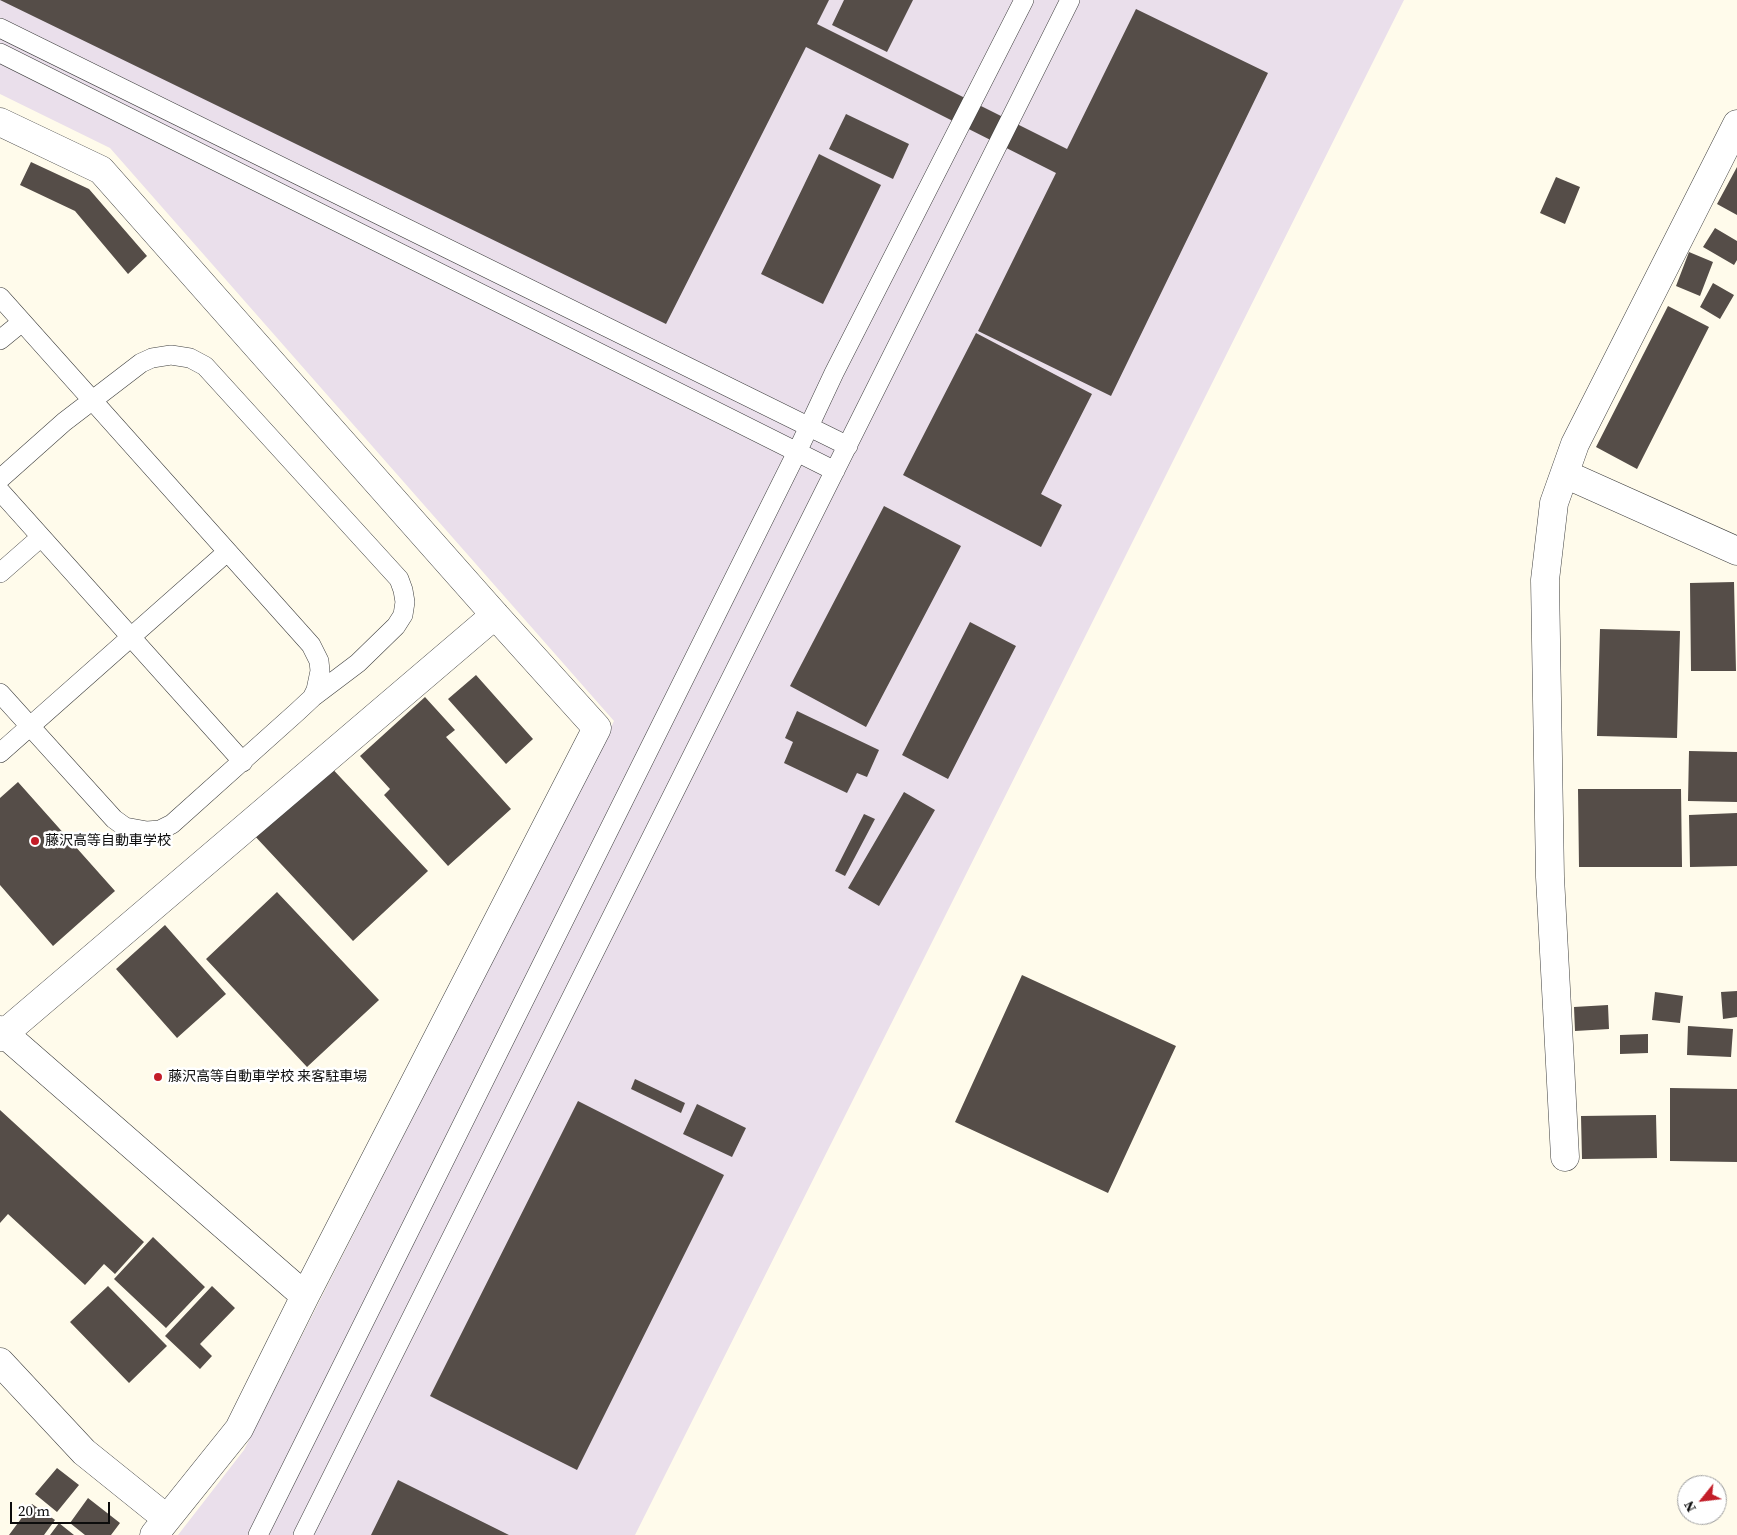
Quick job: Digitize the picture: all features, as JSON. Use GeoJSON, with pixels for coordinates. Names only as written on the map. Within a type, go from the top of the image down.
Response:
{"type":"FeatureCollection","features":[{"type":"Feature","properties":{"kind":"street"},"geometry":{"type":"LineString","coordinates":[[0,122],[101,170],[597,728],[304,1296],[239,1429],[160,1527],[84,1452],[0,1362]]}},
{"type":"Feature","properties":{"kind":"street"},"geometry":{"type":"LineString","coordinates":[[1566,1157],[1550,877],[1545,580],[1554,503],[1576,444],[1737,124]]}},
{"type":"Feature","properties":{"kind":"street"},"geometry":{"type":"LineString","coordinates":[[1565,474],[1737,551]]}},
{"type":"Feature","properties":{"kind":"street"},"geometry":{"type":"LineString","coordinates":[[304,1296],[1,1034],[495,615]]}},
{"type":"Feature","properties":{"kind":"lane"},"geometry":{"type":"LineString","coordinates":[[258,1535],[797,452],[834,372],[1024,0]]}},
{"type":"Feature","properties":{"kind":"lane"},"geometry":{"type":"LineString","coordinates":[[303,1535],[1070,0]]}},
{"type":"Feature","properties":{"kind":"lane"},"geometry":{"type":"LineString","coordinates":[[0,28],[848,446]]}},
{"type":"Feature","properties":{"kind":"lane"},"geometry":{"type":"LineString","coordinates":[[0,53],[835,471]]}},
{"type":"Feature","properties":{"kind":"lane"},"geometry":{"type":"LineString","coordinates":[[0,297],[315,651],[320,671],[312,698]]}},
{"type":"Feature","properties":{"kind":"lane"},"geometry":{"type":"LineString","coordinates":[[0,340],[22,322]]}},
{"type":"Feature","properties":{"kind":"lane"},"geometry":{"type":"LineString","coordinates":[[0,479],[64,422],[130,370],[152,358],[171,355],[190,358],[213,374],[399,579],[405,602],[403,615],[396,626],[358,663],[312,698],[172,824],[160,830],[135,830],[114,819],[0,692]]}},
{"type":"Feature","properties":{"kind":"lane"},"geometry":{"type":"LineString","coordinates":[[0,492],[243,762]]}},
{"type":"Feature","properties":{"kind":"lane"},"geometry":{"type":"LineString","coordinates":[[0,573],[41,537]]}},
{"type":"Feature","properties":{"kind":"lane"},"geometry":{"type":"LineString","coordinates":[[0,754],[227,552]]}},
{"type":"Feature","properties":{"kind":"shaded area"},"geometry":{"type":"Polygon","coordinates":[[[0,0],[1404,0],[635,1535],[178,1535],[244,1450],[614,721],[110,148],[0,94],[0,0]]]}},
{"type":"Feature","properties":{"kind":"building"},"geometry":{"type":"Polygon","coordinates":[[[0,0],[829,0],[817,24],[1067,149],[1136,9],[1268,73],[1111,396],[978,331],[1056,173],[806,47],[666,324],[0,0]]]}},
{"type":"Feature","properties":{"kind":"building"},"geometry":{"type":"Polygon","coordinates":[[[844,0],[913,0],[887,52],[832,25],[844,0]]]}},
{"type":"Feature","properties":{"kind":"building"},"geometry":{"type":"Polygon","coordinates":[[[846,114],[909,144],[893,179],[829,149],[846,114]]]}},
{"type":"Feature","properties":{"kind":"building"},"geometry":{"type":"Polygon","coordinates":[[[819,154],[881,185],[823,304],[761,274],[819,154]]]}},
{"type":"Feature","properties":{"kind":"building"},"geometry":{"type":"Polygon","coordinates":[[[31,162],[89,189],[147,256],[128,274],[75,211],[20,185],[31,162]]]}},
{"type":"Feature","properties":{"kind":"building"},"geometry":{"type":"Polygon","coordinates":[[[1737,167],[1737,215],[1717,204],[1737,167]]]}},
{"type":"Feature","properties":{"kind":"building"},"geometry":{"type":"Polygon","coordinates":[[[1556,177],[1580,187],[1565,224],[1540,213],[1556,177]]]}},
{"type":"Feature","properties":{"kind":"building"},"geometry":{"type":"Polygon","coordinates":[[[1715,228],[1737,241],[1737,260],[1734,265],[1703,247],[1715,228]]]}},
{"type":"Feature","properties":{"kind":"building"},"geometry":{"type":"Polygon","coordinates":[[[1689,252],[1713,262],[1700,296],[1676,286],[1689,252]]]}},
{"type":"Feature","properties":{"kind":"building"},"geometry":{"type":"Polygon","coordinates":[[[1713,283],[1734,295],[1720,319],[1700,307],[1713,283]]]}},
{"type":"Feature","properties":{"kind":"building"},"geometry":{"type":"Polygon","coordinates":[[[1668,306],[1709,327],[1637,469],[1596,447],[1668,306]]]}},
{"type":"Feature","properties":{"kind":"building"},"geometry":{"type":"Polygon","coordinates":[[[976,333],[1092,394],[1041,494],[1062,505],[1041,547],[903,475],[976,333]]]}},
{"type":"Feature","properties":{"kind":"building"},"geometry":{"type":"Polygon","coordinates":[[[884,506],[961,546],[866,727],[790,686],[884,506]]]}},
{"type":"Feature","properties":{"kind":"building"},"geometry":{"type":"Polygon","coordinates":[[[1734,582],[1736,671],[1691,671],[1690,583],[1734,582]]]}},
{"type":"Feature","properties":{"kind":"building"},"geometry":{"type":"Polygon","coordinates":[[[970,622],[1016,646],[948,779],[902,755],[970,622]]]}},
{"type":"Feature","properties":{"kind":"building"},"geometry":{"type":"Polygon","coordinates":[[[1600,629],[1680,631],[1677,738],[1597,736],[1600,629]]]}},
{"type":"Feature","properties":{"kind":"building"},"geometry":{"type":"Polygon","coordinates":[[[476,675],[533,739],[506,764],[448,699],[476,675]]]}},
{"type":"Feature","properties":{"kind":"building"},"geometry":{"type":"Polygon","coordinates":[[[425,697],[455,730],[446,737],[511,809],[448,866],[384,795],[390,789],[360,756],[425,697]]]}},
{"type":"Feature","properties":{"kind":"building"},"geometry":{"type":"Polygon","coordinates":[[[797,711],[879,750],[867,777],[857,773],[847,793],[784,763],[793,742],[785,738],[797,711]]]}},
{"type":"Feature","properties":{"kind":"building"},"geometry":{"type":"Polygon","coordinates":[[[1689,751],[1737,752],[1737,802],[1688,801],[1689,751]]]}},
{"type":"Feature","properties":{"kind":"building"},"geometry":{"type":"Polygon","coordinates":[[[327,763],[428,871],[353,941],[252,833],[327,763]]]}},
{"type":"Feature","properties":{"kind":"building","name":"藤沢高等自動車学校"},"geometry":{"type":"Polygon","coordinates":[[[18,782],[115,891],[53,946],[0,885],[0,798],[18,782]]]}},
{"type":"Feature","properties":{"kind":"building"},"geometry":{"type":"Polygon","coordinates":[[[1578,789],[1681,789],[1682,867],[1579,867],[1578,789]]]}},
{"type":"Feature","properties":{"kind":"building"},"geometry":{"type":"Polygon","coordinates":[[[904,792],[935,810],[879,906],[848,888],[904,792]]]}},
{"type":"Feature","properties":{"kind":"building"},"geometry":{"type":"Polygon","coordinates":[[[1737,813],[1737,866],[1690,867],[1689,815],[1737,813]]]}},
{"type":"Feature","properties":{"kind":"building"},"geometry":{"type":"Polygon","coordinates":[[[864,814],[875,819],[845,876],[835,871],[864,814]]]}},
{"type":"Feature","properties":{"kind":"building"},"geometry":{"type":"Polygon","coordinates":[[[277,892],[379,1000],[307,1067],[206,959],[277,892]]]}},
{"type":"Feature","properties":{"kind":"building"},"geometry":{"type":"Polygon","coordinates":[[[165,925],[226,994],[177,1038],[116,969],[165,925]]]}},
{"type":"Feature","properties":{"kind":"building"},"geometry":{"type":"Polygon","coordinates":[[[1022,975],[1176,1046],[1108,1193],[955,1122],[1022,975]]]}},
{"type":"Feature","properties":{"kind":"building"},"geometry":{"type":"Polygon","coordinates":[[[1737,991],[1737,1017],[1723,1019],[1721,992],[1737,991]]]}},
{"type":"Feature","properties":{"kind":"building"},"geometry":{"type":"Polygon","coordinates":[[[1655,992],[1683,996],[1680,1023],[1652,1020],[1655,992]]]}},
{"type":"Feature","properties":{"kind":"building"},"geometry":{"type":"Polygon","coordinates":[[[1608,1005],[1609,1029],[1575,1031],[1574,1007],[1608,1005]]]}},
{"type":"Feature","properties":{"kind":"building"},"geometry":{"type":"Polygon","coordinates":[[[1688,1026],[1733,1029],[1731,1057],[1687,1055],[1688,1026]]]}},
{"type":"Feature","properties":{"kind":"building"},"geometry":{"type":"Polygon","coordinates":[[[1648,1034],[1648,1053],[1620,1054],[1620,1035],[1648,1034]]]}},
{"type":"Feature","properties":{"kind":"building"},"geometry":{"type":"Polygon","coordinates":[[[635,1079],[685,1103],[681,1113],[631,1089],[635,1079]]]}},
{"type":"Feature","properties":{"kind":"building"},"geometry":{"type":"Polygon","coordinates":[[[1670,1088],[1737,1089],[1737,1162],[1670,1161],[1670,1088]]]}},
{"type":"Feature","properties":{"kind":"building"},"geometry":{"type":"Polygon","coordinates":[[[578,1101],[724,1175],[577,1470],[430,1396],[578,1101]]]}},
{"type":"Feature","properties":{"kind":"building"},"geometry":{"type":"Polygon","coordinates":[[[697,1104],[746,1128],[732,1157],[683,1134],[697,1104]]]}},
{"type":"Feature","properties":{"kind":"building"},"geometry":{"type":"Polygon","coordinates":[[[0,1110],[144,1242],[115,1274],[104,1264],[85,1285],[8,1214],[0,1223],[0,1110]]]}},
{"type":"Feature","properties":{"kind":"building"},"geometry":{"type":"Polygon","coordinates":[[[1656,1115],[1657,1158],[1582,1159],[1581,1116],[1656,1115]]]}},
{"type":"Feature","properties":{"kind":"building"},"geometry":{"type":"Polygon","coordinates":[[[153,1237],[205,1287],[166,1328],[114,1279],[153,1237]]]}},
{"type":"Feature","properties":{"kind":"building"},"geometry":{"type":"Polygon","coordinates":[[[108,1286],[167,1346],[129,1383],[70,1322],[108,1286]]]}},
{"type":"Feature","properties":{"kind":"building"},"geometry":{"type":"Polygon","coordinates":[[[212,1286],[235,1308],[200,1344],[212,1356],[200,1369],[165,1336],[212,1286]]]}},
{"type":"Feature","properties":{"kind":"building"},"geometry":{"type":"Polygon","coordinates":[[[57,1468],[79,1485],[57,1512],[35,1494],[57,1468]]]}},
{"type":"Feature","properties":{"kind":"building"},"geometry":{"type":"Polygon","coordinates":[[[398,1480],[509,1535],[371,1535],[398,1480]]]}},
{"type":"Feature","properties":{"kind":"building"},"geometry":{"type":"Polygon","coordinates":[[[88,1498],[120,1523],[111,1535],[85,1535],[70,1523],[88,1498]]]}},
{"type":"Feature","properties":{"kind":"building"},"geometry":{"type":"Polygon","coordinates":[[[32,1504],[55,1520],[44,1535],[9,1535],[32,1504]]]}},
{"type":"Feature","properties":{"kind":"building"},"geometry":{"type":"Polygon","coordinates":[[[59,1523],[74,1535],[50,1535],[59,1523]]]}},
{"type":"Feature","properties":{"kind":"place","name":"藤沢高等自動車学校"},"geometry":{"type":"Point","coordinates":[35,841]}},
{"type":"Feature","properties":{"kind":"place","name":"藤沢高等自動車学校 来客駐車場"},"geometry":{"type":"Point","coordinates":[158,1077]}}]}
